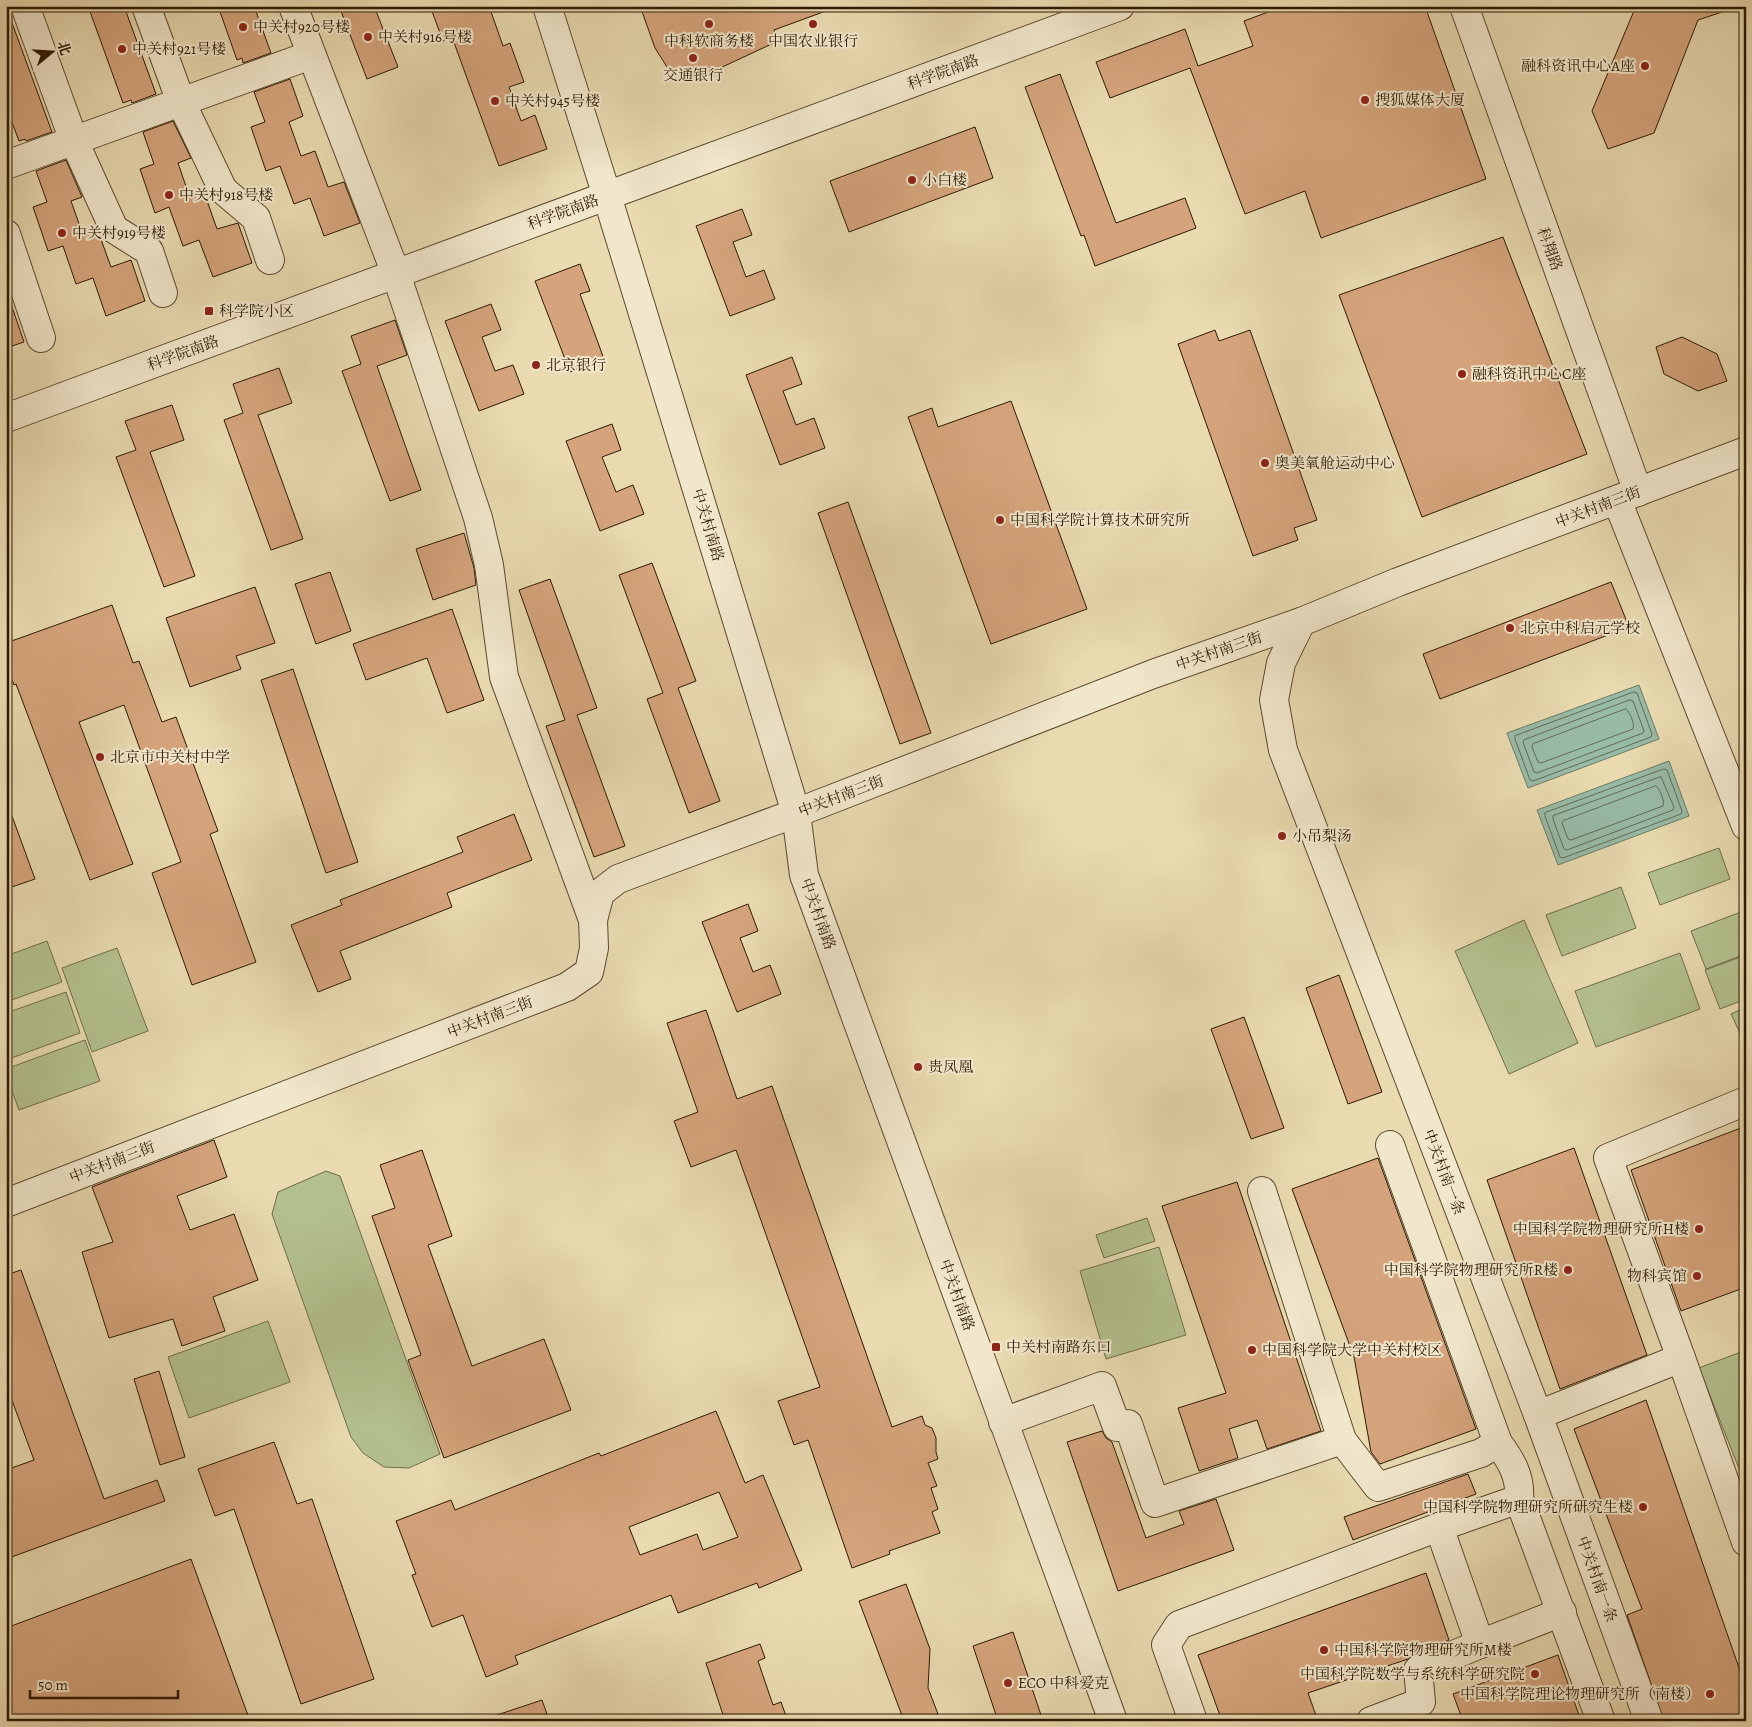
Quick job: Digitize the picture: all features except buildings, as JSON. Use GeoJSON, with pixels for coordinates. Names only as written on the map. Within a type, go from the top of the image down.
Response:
{"type":"FeatureCollection","features":[{"type":"Feature","properties":{"kind":"street"},"geometry":{"type":"LineString","coordinates":[[25,6],[74,140],[114,228],[149,251],[164,293]]}},
{"type":"Feature","properties":{"kind":"street"},"geometry":{"type":"LineString","coordinates":[[146,6],[180,102],[223,190],[256,218],[270,260]]}},
{"type":"Feature","properties":{"kind":"street"},"geometry":{"type":"LineString","coordinates":[[293,6],[396,274],[478,518],[489,564],[504,677],[593,920]]}},
{"type":"Feature","properties":{"kind":"street","name":"中关村南路"},"geometry":{"type":"LineString","coordinates":[[547,6],[796,814],[804,875],[1113,1721]]}},
{"type":"Feature","properties":{"kind":"street","name":"科学院南路"},"geometry":{"type":"LineString","coordinates":[[6,418],[1120,6]]}},
{"type":"Feature","properties":{"kind":"street","name":"科翔路"},"geometry":{"type":"LineString","coordinates":[[1464,6],[1628,496],[1746,826]]}},
{"type":"Feature","properties":{"kind":"street"},"geometry":{"type":"LineString","coordinates":[[6,165],[311,55]]}},
{"type":"Feature","properties":{"kind":"street"},"geometry":{"type":"LineString","coordinates":[[6,234],[41,338]]}},
{"type":"Feature","properties":{"kind":"street","name":"中关村南三街"},"geometry":{"type":"LineString","coordinates":[[6,1203],[567,987],[589,972],[594,948],[593,920],[600,893],[618,879],[796,814],[1153,674],[1301,622],[1398,582],[1746,451]]}},
{"type":"Feature","properties":{"kind":"street","name":"中关村南一条"},"geometry":{"type":"LineString","coordinates":[[1301,622],[1281,663],[1274,700],[1283,750],[1540,1422],[1649,1721]]}},
{"type":"Feature","properties":{"kind":"street"},"geometry":{"type":"LineString","coordinates":[[1746,1101],[1608,1158],[1746,1542]]}},
{"type":"Feature","properties":{"kind":"street"},"geometry":{"type":"LineString","coordinates":[[1390,1145],[1504,1452],[1519,1482],[1519,1499],[1601,1721]]}},
{"type":"Feature","properties":{"kind":"street"},"geometry":{"type":"LineString","coordinates":[[1262,1191],[1342,1440],[1378,1487],[1481,1453],[1504,1452],[1540,1422],[1681,1358]]}},
{"type":"Feature","properties":{"kind":"street"},"geometry":{"type":"LineString","coordinates":[[1003,1422],[1102,1386],[1117,1427],[1128,1424],[1155,1503],[1342,1440]]}},
{"type":"Feature","properties":{"kind":"street"},"geometry":{"type":"LineString","coordinates":[[1193,1721],[1166,1645],[1179,1625],[1519,1499]]}},
{"type":"Feature","properties":{"kind":"street"},"geometry":{"type":"LineString","coordinates":[[1439,1528],[1480,1644]]}},
{"type":"Feature","properties":{"kind":"street"},"geometry":{"type":"LineString","coordinates":[[1370,1721],[1424,1712],[1418,1670],[1562,1612]]}},
{"type":"Feature","properties":{"kind":"shaded area"},"geometry":{"type":"Polygon","coordinates":[[[1719,848],[1730,879],[1660,905],[1648,873],[1719,848]]]}},
{"type":"Feature","properties":{"kind":"shaded area"},"geometry":{"type":"Polygon","coordinates":[[[1621,887],[1636,928],[1562,956],[1546,915],[1621,887]]]}},
{"type":"Feature","properties":{"kind":"shaded area"},"geometry":{"type":"Polygon","coordinates":[[[1746,910],[1746,954],[1706,969],[1691,931],[1746,910]]]}},
{"type":"Feature","properties":{"kind":"shaded area"},"geometry":{"type":"Polygon","coordinates":[[[1524,920],[1578,1043],[1509,1074],[1455,951],[1524,920]]]}},
{"type":"Feature","properties":{"kind":"shaded area"},"geometry":{"type":"Polygon","coordinates":[[[47,941],[62,982],[6,1002],[6,956],[47,941]]]}},
{"type":"Feature","properties":{"kind":"shaded area"},"geometry":{"type":"Polygon","coordinates":[[[117,948],[148,1031],[92,1052],[62,968],[117,948]]]}},
{"type":"Feature","properties":{"kind":"shaded area"},"geometry":{"type":"Polygon","coordinates":[[[1680,953],[1700,1009],[1596,1047],[1575,991],[1680,953]]]}},
{"type":"Feature","properties":{"kind":"shaded area"},"geometry":{"type":"Polygon","coordinates":[[[1746,955],[1746,999],[1720,1009],[1705,970],[1746,955]]]}},
{"type":"Feature","properties":{"kind":"shaded area"},"geometry":{"type":"Polygon","coordinates":[[[66,992],[80,1033],[6,1060],[6,1013],[66,992]]]}},
{"type":"Feature","properties":{"kind":"shaded area"},"geometry":{"type":"Polygon","coordinates":[[[1746,1007],[1746,1046],[1731,1014],[1746,1007]]]}},
{"type":"Feature","properties":{"kind":"shaded area"},"geometry":{"type":"Polygon","coordinates":[[[85,1040],[100,1081],[19,1110],[6,1074],[6,1069],[85,1040]]]}},
{"type":"Feature","properties":{"kind":"shaded area"},"geometry":{"type":"Polygon","coordinates":[[[326,1171],[340,1176],[440,1454],[409,1468],[384,1467],[363,1453],[351,1437],[272,1214],[278,1192],[326,1171]]]}},
{"type":"Feature","properties":{"kind":"shaded area"},"geometry":{"type":"Polygon","coordinates":[[[1147,1218],[1155,1241],[1104,1258],[1096,1235],[1147,1218]]]}},
{"type":"Feature","properties":{"kind":"shaded area"},"geometry":{"type":"Polygon","coordinates":[[[1159,1247],[1186,1335],[1106,1359],[1080,1271],[1159,1247]]]}},
{"type":"Feature","properties":{"kind":"shaded area"},"geometry":{"type":"Polygon","coordinates":[[[268,1321],[290,1382],[189,1418],[168,1357],[268,1321]]]}},
{"type":"Feature","properties":{"kind":"shaded area"},"geometry":{"type":"Polygon","coordinates":[[[1746,1350],[1746,1486],[1699,1368],[1746,1350]]]}},
{"type":"Feature","properties":{"kind":"water"},"geometry":{"type":"Polygon","coordinates":[[[1639,685],[1659,739],[1528,788],[1507,733],[1639,685]]]}},
{"type":"Feature","properties":{"kind":"water"},"geometry":{"type":"Polygon","coordinates":[[[1669,761],[1689,816],[1558,865],[1537,810],[1669,761]]]}},
{"type":"Feature","properties":{"kind":"place","name":"中科软商务楼"},"geometry":{"type":"Point","coordinates":[709,24]}},
{"type":"Feature","properties":{"kind":"place","name":"中国农业银行"},"geometry":{"type":"Point","coordinates":[813,24]}},
{"type":"Feature","properties":{"kind":"place","name":"中关村920号楼"},"geometry":{"type":"Point","coordinates":[243,27]}},
{"type":"Feature","properties":{"kind":"place","name":"中关村916号楼"},"geometry":{"type":"Point","coordinates":[368,37]}},
{"type":"Feature","properties":{"kind":"place","name":"中关村921号楼"},"geometry":{"type":"Point","coordinates":[122,49]}},
{"type":"Feature","properties":{"kind":"place","name":"交通银行"},"geometry":{"type":"Point","coordinates":[693,58]}},
{"type":"Feature","properties":{"kind":"place","name":"融科资讯中心A座"},"geometry":{"type":"Point","coordinates":[1645,66]}},
{"type":"Feature","properties":{"kind":"place","name":"搜狐媒体大厦"},"geometry":{"type":"Point","coordinates":[1365,100]}},
{"type":"Feature","properties":{"kind":"place","name":"中关村945号楼"},"geometry":{"type":"Point","coordinates":[495,101]}},
{"type":"Feature","properties":{"kind":"place","name":"小白楼"},"geometry":{"type":"Point","coordinates":[912,180]}},
{"type":"Feature","properties":{"kind":"place","name":"中关村918号楼"},"geometry":{"type":"Point","coordinates":[169,195]}},
{"type":"Feature","properties":{"kind":"place","name":"中关村919号楼"},"geometry":{"type":"Point","coordinates":[62,233]}},
{"type":"Feature","properties":{"kind":"place","name":"科学院小区"},"geometry":{"type":"Point","coordinates":[209,311]}},
{"type":"Feature","properties":{"kind":"place","name":"北京银行"},"geometry":{"type":"Point","coordinates":[536,365]}},
{"type":"Feature","properties":{"kind":"place","name":"融科资讯中心C座"},"geometry":{"type":"Point","coordinates":[1462,374]}},
{"type":"Feature","properties":{"kind":"place","name":"奥美氧舱运动中心"},"geometry":{"type":"Point","coordinates":[1265,463]}},
{"type":"Feature","properties":{"kind":"place","name":"中国科学院计算技术研究所"},"geometry":{"type":"Point","coordinates":[1000,520]}},
{"type":"Feature","properties":{"kind":"place","name":"北京中科启元学校"},"geometry":{"type":"Point","coordinates":[1510,628]}},
{"type":"Feature","properties":{"kind":"place","name":"北京市中关村中学"},"geometry":{"type":"Point","coordinates":[100,757]}},
{"type":"Feature","properties":{"kind":"place","name":"小吊梨汤"},"geometry":{"type":"Point","coordinates":[1282,836]}},
{"type":"Feature","properties":{"kind":"place","name":"贵凤凰"},"geometry":{"type":"Point","coordinates":[918,1067]}},
{"type":"Feature","properties":{"kind":"place","name":"中国科学院物理研究所H楼"},"geometry":{"type":"Point","coordinates":[1699,1229]}},
{"type":"Feature","properties":{"kind":"place","name":"中国科学院物理研究所R楼"},"geometry":{"type":"Point","coordinates":[1568,1270]}},
{"type":"Feature","properties":{"kind":"place","name":"物科宾馆"},"geometry":{"type":"Point","coordinates":[1697,1276]}},
{"type":"Feature","properties":{"kind":"place","name":"中关村南路东口"},"geometry":{"type":"Point","coordinates":[996,1347]}},
{"type":"Feature","properties":{"kind":"place","name":"中国科学院大学中关村校区"},"geometry":{"type":"Point","coordinates":[1252,1350]}},
{"type":"Feature","properties":{"kind":"place","name":"中国科学院物理研究所研究生楼"},"geometry":{"type":"Point","coordinates":[1643,1507]}},
{"type":"Feature","properties":{"kind":"place","name":"中国科学院物理研究所M楼"},"geometry":{"type":"Point","coordinates":[1324,1650]}},
{"type":"Feature","properties":{"kind":"place","name":"中国科学院数学与系统科学研究院"},"geometry":{"type":"Point","coordinates":[1535,1674]}},
{"type":"Feature","properties":{"kind":"place","name":"ECO 中科爱克"},"geometry":{"type":"Point","coordinates":[1008,1683]}},
{"type":"Feature","properties":{"kind":"place","name":"中国科学院理论物理研究所（南楼）"},"geometry":{"type":"Point","coordinates":[1710,1694]}}]}
